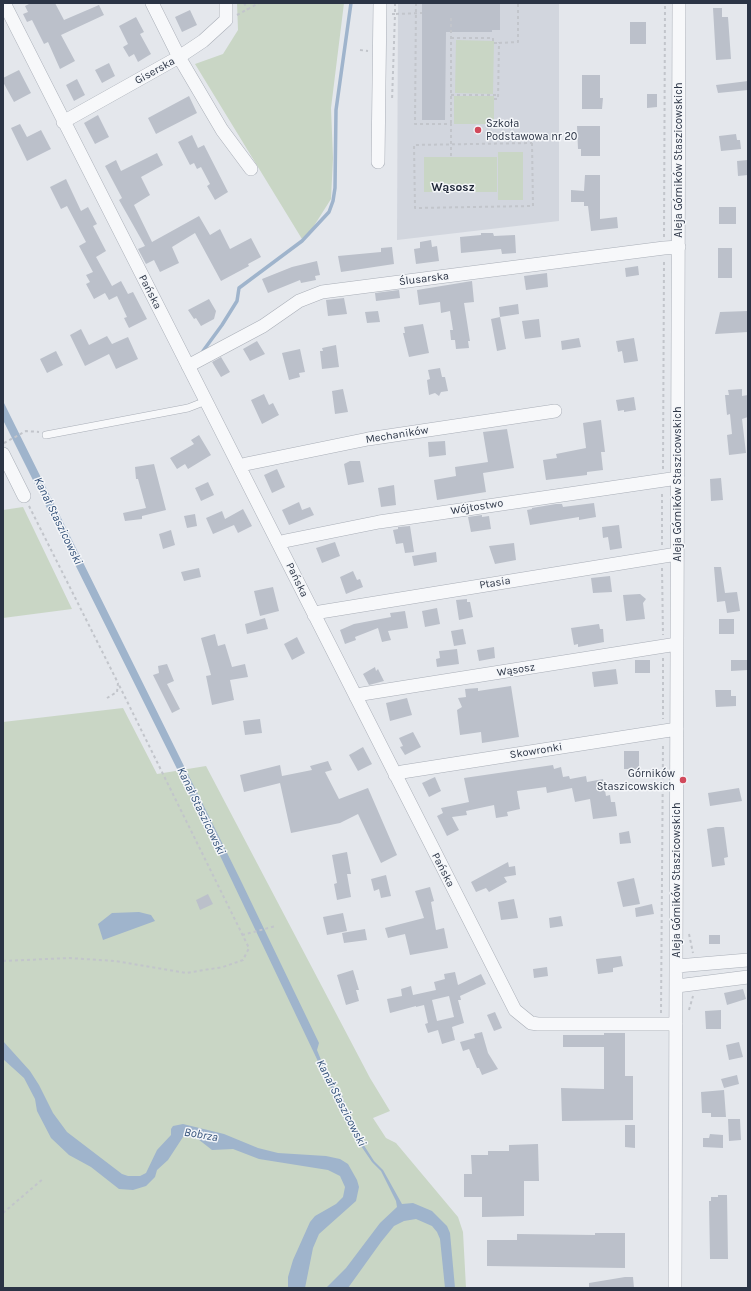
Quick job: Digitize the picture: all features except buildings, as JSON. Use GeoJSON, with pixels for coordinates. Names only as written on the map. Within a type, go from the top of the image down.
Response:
{"type":"FeatureCollection","features":[{"type":"Feature","properties":{"kind":"street","name":"Pańska"},"geometry":{"type":"LineString","coordinates":[[4,3],[508,998],[520,1015],[531,1023],[676,1024]]}},
{"type":"Feature","properties":{"kind":"street"},"geometry":{"type":"LineString","coordinates":[[152,3],[179,57],[222,130],[251,169]]}},
{"type":"Feature","properties":{"kind":"street"},"geometry":{"type":"LineString","coordinates":[[226,3],[226,20]]}},
{"type":"Feature","properties":{"kind":"street"},"geometry":{"type":"LineString","coordinates":[[378,162],[380,3]]}},
{"type":"Feature","properties":{"kind":"street","name":"Aleja Górników Staszicowskich"},"geometry":{"type":"LineString","coordinates":[[676,1288],[679,3]]}},
{"type":"Feature","properties":{"kind":"street","name":"Giserska"},"geometry":{"type":"LineString","coordinates":[[63,122],[179,57],[203,41],[226,20]]}},
{"type":"Feature","properties":{"kind":"street","name":"Ślusarska"},"geometry":{"type":"LineString","coordinates":[[188,366],[263,326],[300,301],[322,292],[664,248],[679,248]]}},
{"type":"Feature","properties":{"kind":"street","name":"Mechaników"},"geometry":{"type":"LineString","coordinates":[[240,467],[246,464],[368,439],[555,411]]}},
{"type":"Feature","properties":{"kind":"street"},"geometry":{"type":"LineString","coordinates":[[3,454],[24,496]]}},
{"type":"Feature","properties":{"kind":"street","name":"Wójtostwo"},"geometry":{"type":"LineString","coordinates":[[279,544],[284,541],[379,522],[678,478]]}},
{"type":"Feature","properties":{"kind":"street","name":"Ptasia"},"geometry":{"type":"LineString","coordinates":[[314,615],[320,612],[662,555],[677,554]]}},
{"type":"Feature","properties":{"kind":"street","name":"Wąsosz"},"geometry":{"type":"LineString","coordinates":[[356,697],[362,694],[677,644]]}},
{"type":"Feature","properties":{"kind":"street","name":"Skowronki"},"geometry":{"type":"LineString","coordinates":[[395,775],[402,772],[677,729]]}},
{"type":"Feature","properties":{"kind":"street","name":"Aleja Górników Staszicowskich"},"geometry":{"type":"LineString","coordinates":[[677,966],[748,960]]}},
{"type":"Feature","properties":{"kind":"street"},"geometry":{"type":"LineString","coordinates":[[677,986],[748,977]]}},
{"type":"Feature","properties":{"kind":"lane"},"geometry":{"type":"LineString","coordinates":[[46,435],[188,408],[206,401]]}},
{"type":"Feature","properties":{"kind":"path"},"geometry":{"type":"LineString","coordinates":[[244,3],[248,10]]}},
{"type":"Feature","properties":{"kind":"path"},"geometry":{"type":"LineString","coordinates":[[226,20],[259,3]]}},
{"type":"Feature","properties":{"kind":"path"},"geometry":{"type":"LineString","coordinates":[[392,101],[393,14],[395,3]]}},
{"type":"Feature","properties":{"kind":"path"},"geometry":{"type":"LineString","coordinates":[[416,3],[415,124],[451,124]]}},
{"type":"Feature","properties":{"kind":"path"},"geometry":{"type":"LineString","coordinates":[[451,38],[493,38],[493,43],[518,42],[518,3]]}},
{"type":"Feature","properties":{"kind":"path"},"geometry":{"type":"LineString","coordinates":[[662,1008],[662,480],[665,3]]}},
{"type":"Feature","properties":{"kind":"path"},"geometry":{"type":"LineString","coordinates":[[393,14],[422,13]]}},
{"type":"Feature","properties":{"kind":"path"},"geometry":{"type":"LineString","coordinates":[[451,18],[451,157]]}},
{"type":"Feature","properties":{"kind":"path"},"geometry":{"type":"LineString","coordinates":[[494,99],[498,99],[499,43]]}},
{"type":"Feature","properties":{"kind":"path"},"geometry":{"type":"LineString","coordinates":[[451,95],[498,95]]}},
{"type":"Feature","properties":{"kind":"path"},"geometry":{"type":"LineString","coordinates":[[532,143],[533,206],[415,208],[414,145],[451,144],[532,143]]}},
{"type":"Feature","properties":{"kind":"path"},"geometry":{"type":"LineString","coordinates":[[8,440],[26,432],[37,431]]}},
{"type":"Feature","properties":{"kind":"path"},"geometry":{"type":"LineString","coordinates":[[3,961],[70,958],[115,961],[186,973],[223,967],[243,960],[249,948],[24,496]]}},
{"type":"Feature","properties":{"kind":"path"},"geometry":{"type":"LineString","coordinates":[[107,698],[117,692],[118,683]]}},
{"type":"Feature","properties":{"kind":"path"},"geometry":{"type":"LineString","coordinates":[[242,935],[276,926]]}},
{"type":"Feature","properties":{"kind":"path"},"geometry":{"type":"LineString","coordinates":[[3,1213],[44,1178]]}},
{"type":"Feature","properties":{"kind":"shaded area","name":"Szkoła Podstawowa nr 20"},"geometry":{"type":"Polygon","coordinates":[[[398,3],[559,3],[559,221],[397,240],[398,3]]]}},
{"type":"Feature","properties":{"kind":"green space"},"geometry":{"type":"Polygon","coordinates":[[[237,3],[344,3],[331,108],[333,158],[331,199],[312,229],[302,239],[195,64],[223,54],[238,30],[237,3]]]}},
{"type":"Feature","properties":{"kind":"green space"},"geometry":{"type":"Polygon","coordinates":[[[456,40],[494,41],[493,94],[455,93],[456,40]]]}},
{"type":"Feature","properties":{"kind":"green space"},"geometry":{"type":"Polygon","coordinates":[[[454,96],[494,96],[494,124],[454,124],[454,96]]]}},
{"type":"Feature","properties":{"kind":"green space"},"geometry":{"type":"Polygon","coordinates":[[[498,152],[523,152],[523,200],[498,200],[498,152]]]}},
{"type":"Feature","properties":{"kind":"green space"},"geometry":{"type":"Polygon","coordinates":[[[424,157],[497,157],[497,192],[424,192],[424,157]]]}},
{"type":"Feature","properties":{"kind":"green space"},"geometry":{"type":"Polygon","coordinates":[[[23,507],[72,609],[3,618],[3,510],[23,507]]]}},
{"type":"Feature","properties":{"kind":"green space"},"geometry":{"type":"Polygon","coordinates":[[[123,708],[157,774],[206,766],[370,1078],[390,1111],[373,1118],[386,1138],[396,1143],[458,1217],[463,1232],[466,1288],[3,1288],[3,722],[123,708]]]}},
{"type":"Feature","properties":{"kind":"water","name":"Kanał Staszicowski"},"geometry":{"type":"Polygon","coordinates":[[[3,401],[241,881],[319,1043],[317,1050],[327,1075],[334,1087],[342,1095],[347,1111],[365,1147],[374,1161],[383,1170],[402,1204],[413,1203],[432,1211],[447,1226],[450,1233],[455,1288],[445,1288],[440,1239],[437,1232],[432,1226],[416,1219],[404,1221],[394,1226],[348,1288],[326,1288],[346,1268],[380,1223],[397,1207],[396,1201],[381,1171],[372,1162],[359,1143],[325,1076],[213,841],[3,420],[3,401]]]}},
{"type":"Feature","properties":{"kind":"water"},"geometry":{"type":"Polygon","coordinates":[[[139,912],[151,915],[155,921],[103,940],[98,924],[112,913],[139,912]]]}},
{"type":"Feature","properties":{"kind":"water","name":"Bobrza"},"geometry":{"type":"Polygon","coordinates":[[[3,1041],[30,1071],[53,1113],[67,1132],[122,1174],[128,1176],[140,1176],[146,1173],[157,1150],[171,1135],[171,1129],[173,1126],[183,1124],[224,1134],[258,1148],[278,1153],[326,1156],[340,1159],[348,1164],[357,1180],[359,1187],[356,1201],[319,1234],[313,1248],[305,1288],[288,1288],[288,1277],[293,1260],[310,1222],[315,1216],[336,1204],[343,1197],[345,1187],[340,1176],[328,1170],[259,1159],[233,1149],[212,1150],[198,1139],[186,1135],[183,1137],[168,1160],[157,1170],[155,1177],[146,1186],[133,1190],[119,1189],[91,1167],[69,1155],[51,1138],[37,1111],[35,1099],[24,1078],[3,1059],[3,1041]]]}},
{"type":"Feature","properties":{"kind":"waterway"},"geometry":{"type":"LineString","coordinates":[[203,351],[237,301],[239,288],[302,241],[329,212],[333,201],[335,188],[336,110],[351,3]]}},
{"type":"Feature","properties":{"kind":"place","name":"Szkoła Podstawowa nr 20"},"geometry":{"type":"Point","coordinates":[478,130]}},
{"type":"Feature","properties":{"kind":"place","name":"Górników Staszicowskich"},"geometry":{"type":"Point","coordinates":[683,780]}},
{"type":"Feature","properties":{"kind":"district","name":"Wąsosz"},"geometry":{"type":"Point","coordinates":[453,188]}}]}
